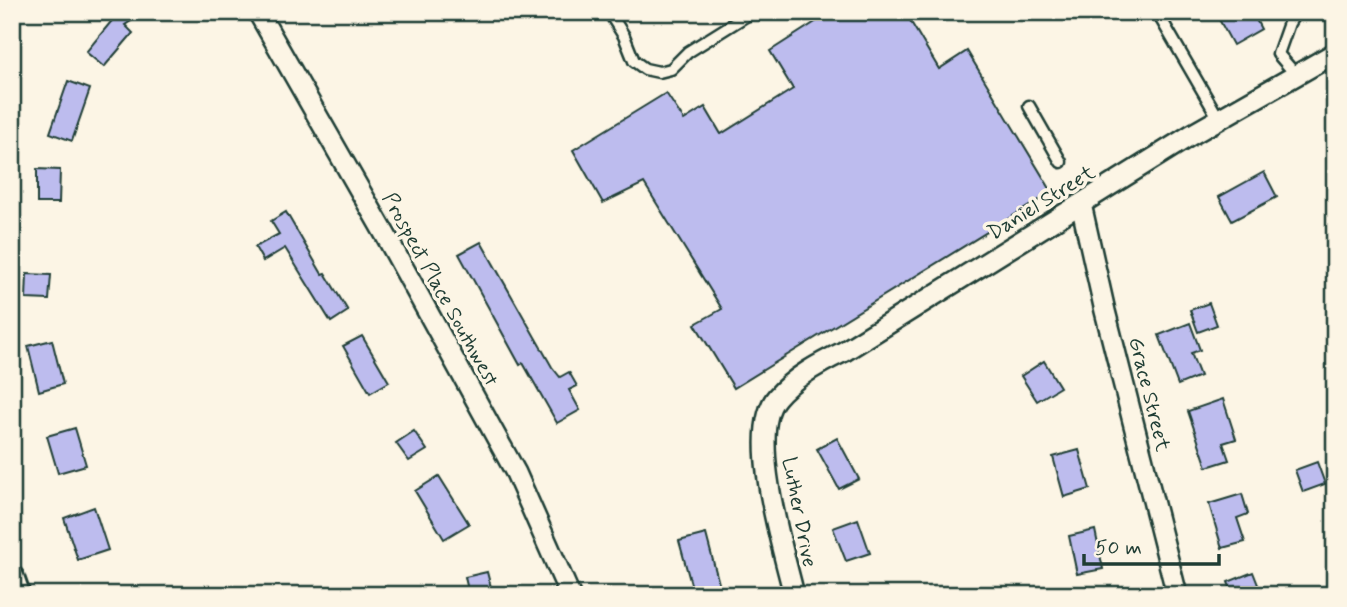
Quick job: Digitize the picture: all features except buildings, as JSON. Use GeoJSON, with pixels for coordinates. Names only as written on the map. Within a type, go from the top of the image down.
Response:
{"type":"FeatureCollection","features":[{"type":"Feature","properties":{"kind":"street","name":"Prospect Place Southwest"},"geometry":{"type":"LineString","coordinates":[[258,12],[386,236],[516,473],[570,595]]}},
{"type":"Feature","properties":{"kind":"street","name":"Daniel Street"},"geometry":{"type":"LineString","coordinates":[[776,398],[813,367],[843,352],[1219,119],[1335,53]]}},
{"type":"Feature","properties":{"kind":"street","name":"Grace Street"},"geometry":{"type":"LineString","coordinates":[[1081,204],[1105,311],[1177,595]]}},
{"type":"Feature","properties":{"kind":"street","name":"Luther Drive"},"geometry":{"type":"LineString","coordinates":[[776,398],[767,419],[765,454],[771,494],[794,595]]}},
{"type":"Feature","properties":{"kind":"street"},"geometry":{"type":"LineString","coordinates":[[12,578],[18,595]]}},
{"type":"Feature","properties":{"kind":"lane"},"geometry":{"type":"LineString","coordinates":[[609,12],[624,36],[634,61],[645,69],[659,72],[670,69],[688,52],[752,12]]}},
{"type":"Feature","properties":{"kind":"lane"},"geometry":{"type":"LineString","coordinates":[[1157,12],[1219,119]]}},
{"type":"Feature","properties":{"kind":"lane"},"geometry":{"type":"LineString","coordinates":[[1296,12],[1289,23],[1278,54],[1296,75]]}},
{"type":"Feature","properties":{"kind":"lane"},"geometry":{"type":"LineString","coordinates":[[1029,106],[1061,162]]}}]}
